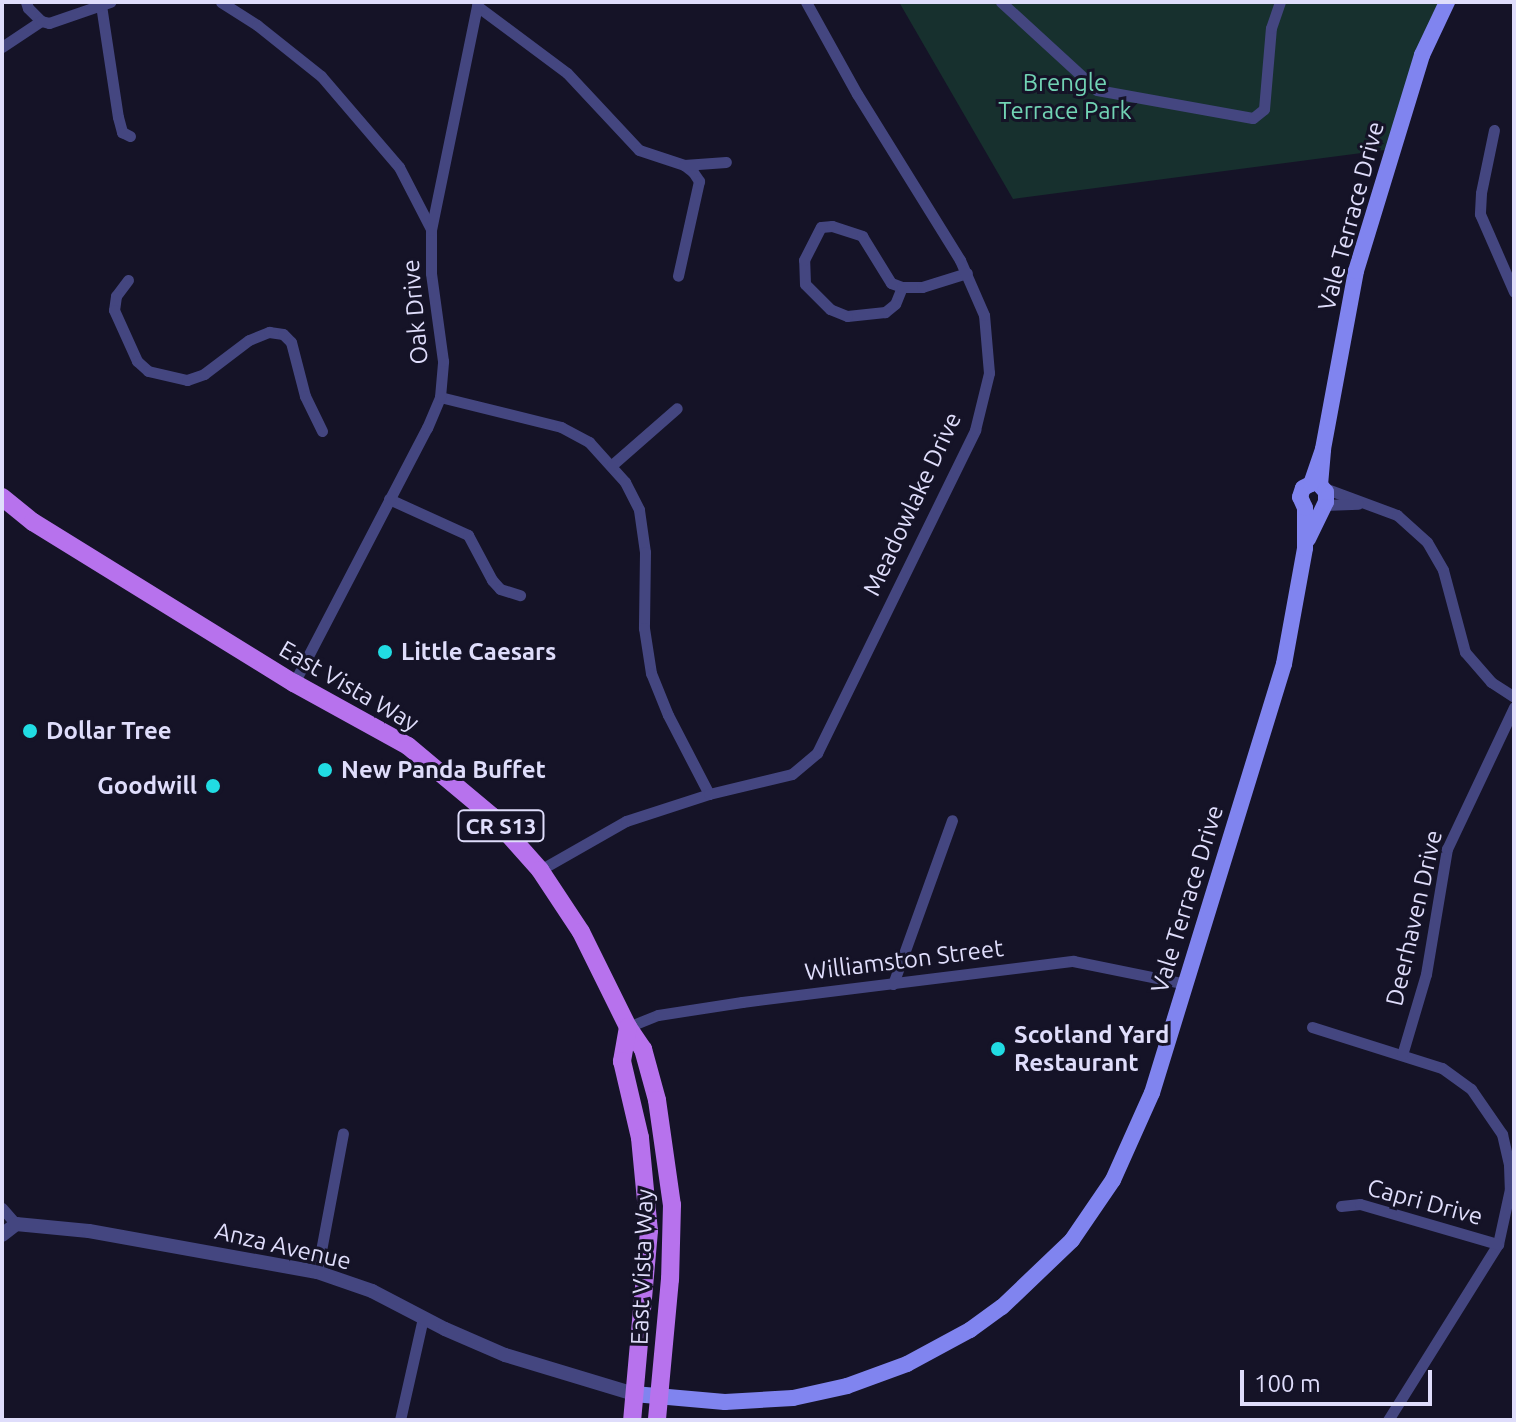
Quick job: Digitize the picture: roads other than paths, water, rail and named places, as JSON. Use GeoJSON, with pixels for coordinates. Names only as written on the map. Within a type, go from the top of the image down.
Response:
{"type":"FeatureCollection","features":[{"type":"Feature","properties":{"kind":"main road","name":"Vale Terrace Drive"},"geometry":{"type":"LineString","coordinates":[[634,1394],[725,1402],[793,1398],[847,1386],[907,1364],[1002,1307],[1072,1240],[1113,1180],[1152,1093],[1284,664],[1356,271],[1422,55],[1447,2]]}},
{"type":"Feature","properties":{"kind":"main road","name":"East Vista Way"},"geometry":{"type":"LineString","coordinates":[[2,497],[33,522],[294,683],[408,746],[493,817],[540,870],[581,932],[628,1027],[643,1049],[657,1100],[671,1193],[670,1279],[657,1420]]}},
{"type":"Feature","properties":{"kind":"main road","name":"East Vista Way"},"geometry":{"type":"LineString","coordinates":[[628,1027],[622,1061],[640,1138],[649,1231],[632,1420]]}},
{"type":"Feature","properties":{"kind":"street"},"geometry":{"type":"LineString","coordinates":[[26,2],[41,21],[49,23],[105,4],[118,117],[122,132],[130,136]]}},
{"type":"Feature","properties":{"kind":"street"},"geometry":{"type":"LineString","coordinates":[[221,2],[257,25],[321,76],[372,131],[399,167],[431,230]]}},
{"type":"Feature","properties":{"kind":"street","name":"Meadowlake Drive"},"geometry":{"type":"LineString","coordinates":[[540,870],[626,821],[709,794],[792,774],[817,753],[975,430],[989,373],[984,315],[967,273],[806,2]]}},
{"type":"Feature","properties":{"kind":"street"},"geometry":{"type":"LineString","coordinates":[[1001,2],[1097,90],[1253,118],[1264,109],[1271,28],[1280,2]]}},
{"type":"Feature","properties":{"kind":"street"},"geometry":{"type":"LineString","coordinates":[[478,4],[567,73],[639,150],[684,165],[726,162]]}},
{"type":"Feature","properties":{"kind":"street","name":"Oak Drive"},"geometry":{"type":"LineString","coordinates":[[294,683],[440,397],[443,361],[431,273],[431,230],[478,4]]}},
{"type":"Feature","properties":{"kind":"street"},"geometry":{"type":"LineString","coordinates":[[2,47],[41,21]]}},
{"type":"Feature","properties":{"kind":"street"},"geometry":{"type":"LineString","coordinates":[[1494,130],[1481,193],[1480,214],[1514,292]]}},
{"type":"Feature","properties":{"kind":"street"},"geometry":{"type":"LineString","coordinates":[[678,276],[699,181],[684,165]]}},
{"type":"Feature","properties":{"kind":"street"},"geometry":{"type":"LineString","coordinates":[[902,287],[895,304],[885,312],[847,316],[830,309],[805,284],[804,260],[821,227],[832,226],[862,236],[891,283],[902,287],[922,287],[967,273]]}},
{"type":"Feature","properties":{"kind":"street"},"geometry":{"type":"LineString","coordinates":[[128,280],[116,296],[114,310],[137,361],[148,371],[187,380],[204,374],[249,340],[269,332],[283,334],[291,342],[305,396],[322,431]]}},
{"type":"Feature","properties":{"kind":"street"},"geometry":{"type":"LineString","coordinates":[[440,397],[561,427],[589,442],[625,482],[639,510],[645,552],[644,628],[651,673],[668,715],[709,794]]}},
{"type":"Feature","properties":{"kind":"street"},"geometry":{"type":"LineString","coordinates":[[612,465],[677,408]]}},
{"type":"Feature","properties":{"kind":"street"},"geometry":{"type":"LineString","coordinates":[[1317,497],[1363,504],[1397,515],[1427,542],[1443,570],[1465,652],[1491,682],[1514,697]]}},
{"type":"Feature","properties":{"kind":"street"},"geometry":{"type":"LineString","coordinates":[[1317,497],[1363,504]]}},
{"type":"Feature","properties":{"kind":"street"},"geometry":{"type":"LineString","coordinates":[[389,499],[468,535],[492,580],[500,589],[520,595]]}},
{"type":"Feature","properties":{"kind":"street","name":"Deerhaven Drive"},"geometry":{"type":"LineString","coordinates":[[1402,1055],[1426,974],[1447,849],[1514,707]]}},
{"type":"Feature","properties":{"kind":"street"},"geometry":{"type":"LineString","coordinates":[[893,984],[952,820]]}},
{"type":"Feature","properties":{"kind":"street","name":"Williamston Street"},"geometry":{"type":"LineString","coordinates":[[628,1027],[658,1015],[1073,961],[1186,984]]}},
{"type":"Feature","properties":{"kind":"street"},"geometry":{"type":"LineString","coordinates":[[1312,1027],[1442,1068],[1471,1089],[1502,1134],[1509,1165],[1510,1189],[1498,1244],[1388,1420]]}},
{"type":"Feature","properties":{"kind":"street"},"geometry":{"type":"LineString","coordinates":[[317,1272],[343,1133]]}},
{"type":"Feature","properties":{"kind":"street","name":"Capri Drive"},"geometry":{"type":"LineString","coordinates":[[1341,1206],[1360,1204],[1498,1244]]}},
{"type":"Feature","properties":{"kind":"street"},"geometry":{"type":"LineString","coordinates":[[2,1208],[16,1224],[2,1235]]}},
{"type":"Feature","properties":{"kind":"street","name":"Anza Avenue"},"geometry":{"type":"LineString","coordinates":[[16,1224],[89,1231],[317,1272],[372,1291],[505,1355],[634,1394]]}},
{"type":"Feature","properties":{"kind":"street"},"geometry":{"type":"LineString","coordinates":[[400,1420],[423,1318]]}},
{"type":"Feature","properties":{"kind":"place","name":"Little Caesars"},"geometry":{"type":"Point","coordinates":[385,652]}},
{"type":"Feature","properties":{"kind":"place","name":"Dollar Tree"},"geometry":{"type":"Point","coordinates":[30,731]}},
{"type":"Feature","properties":{"kind":"place","name":"New Panda Buffet"},"geometry":{"type":"Point","coordinates":[325,770]}},
{"type":"Feature","properties":{"kind":"place","name":"Goodwill"},"geometry":{"type":"Point","coordinates":[213,786]}},
{"type":"Feature","properties":{"kind":"place","name":"Scotland Yard Restaurant"},"geometry":{"type":"Point","coordinates":[998,1049]}},
{"type":"Feature","properties":{"kind":"park label","name":"Brengle Terrace Park"},"geometry":{"type":"Point","coordinates":[1065,97]}}]}
